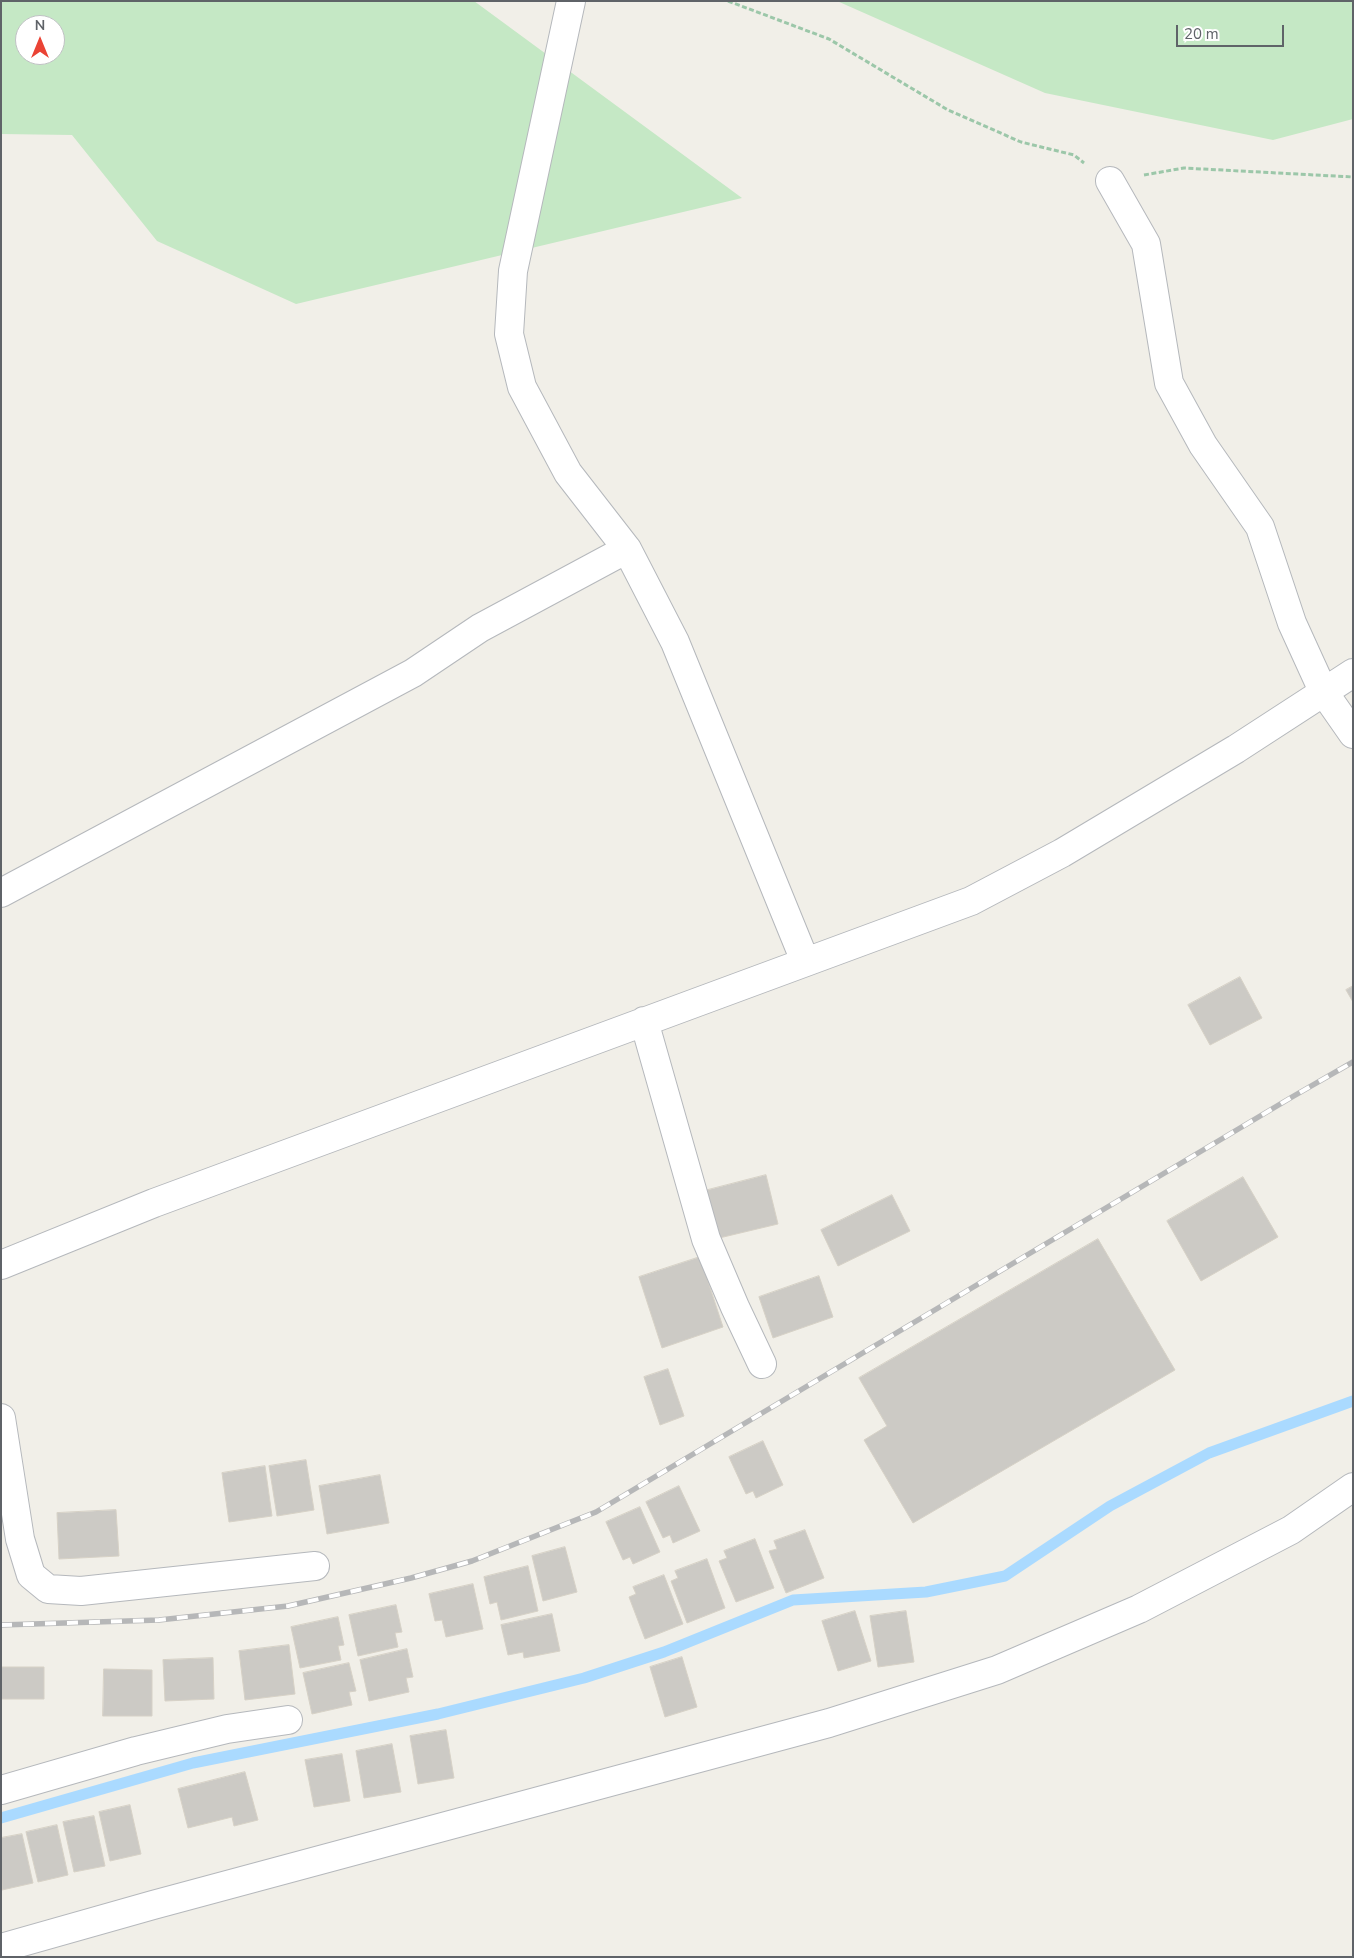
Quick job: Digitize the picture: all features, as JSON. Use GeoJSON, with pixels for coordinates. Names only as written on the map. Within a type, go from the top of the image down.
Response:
{"type":"FeatureCollection","features":[{"type":"Feature","properties":{"kind":"street"},"geometry":{"type":"LineString","coordinates":[[571,1],[513,271],[509,334],[522,387],[568,472],[627,549],[675,642],[805,961]]}},
{"type":"Feature","properties":{"kind":"street"},"geometry":{"type":"LineString","coordinates":[[1110,181],[1146,244],[1169,382],[1203,445],[1260,527],[1292,623],[1324,691],[1353,734]]}},
{"type":"Feature","properties":{"kind":"street"},"geometry":{"type":"LineString","coordinates":[[1,893],[413,673],[480,628],[627,549]]}},
{"type":"Feature","properties":{"kind":"street"},"geometry":{"type":"LineString","coordinates":[[1,1265],[154,1203],[971,901],[1062,854],[1236,749],[1353,673]]}},
{"type":"Feature","properties":{"kind":"street"},"geometry":{"type":"LineString","coordinates":[[644,1021],[706,1239],[762,1364]]}},
{"type":"Feature","properties":{"kind":"street"},"geometry":{"type":"LineString","coordinates":[[1,1418],[20,1539],[31,1575],[48,1588],[81,1591],[314,1566]]}},
{"type":"Feature","properties":{"kind":"street"},"geometry":{"type":"LineString","coordinates":[[1,1948],[162,1902],[829,1723],[997,1670],[1139,1609],[1291,1530],[1353,1487]]}},
{"type":"Feature","properties":{"kind":"street"},"geometry":{"type":"LineString","coordinates":[[1,1790],[136,1751],[227,1729],[288,1720]]}},
{"type":"Feature","properties":{"kind":"path"},"geometry":{"type":"LineString","coordinates":[[728,1],[829,39],[948,110],[1021,142],[1074,155],[1096,173],[1110,181],[1184,168],[1353,177]]}},
{"type":"Feature","properties":{"kind":"green space"},"geometry":{"type":"Polygon","coordinates":[[[1,1],[474,1],[742,198],[296,304],[157,241],[72,135],[1,134],[1,1]]]}},
{"type":"Feature","properties":{"kind":"green space"},"geometry":{"type":"Polygon","coordinates":[[[837,1],[1353,1],[1353,119],[1273,140],[1045,93],[837,1]]]}},
{"type":"Feature","properties":{"kind":"building"},"geometry":{"type":"Polygon","coordinates":[[[1240,977],[1262,1018],[1210,1045],[1188,1005],[1240,977]]]}},
{"type":"Feature","properties":{"kind":"building"},"geometry":{"type":"Polygon","coordinates":[[[1353,986],[1353,1002],[1346,990],[1353,986]]]}},
{"type":"Feature","properties":{"kind":"building"},"geometry":{"type":"Polygon","coordinates":[[[766,1175],[778,1224],[715,1239],[704,1191],[766,1175]]]}},
{"type":"Feature","properties":{"kind":"building"},"geometry":{"type":"Polygon","coordinates":[[[1243,1177],[1278,1237],[1201,1281],[1167,1221],[1243,1177]]]}},
{"type":"Feature","properties":{"kind":"building"},"geometry":{"type":"Polygon","coordinates":[[[892,1195],[910,1231],[838,1266],[821,1230],[892,1195]]]}},
{"type":"Feature","properties":{"kind":"building"},"geometry":{"type":"Polygon","coordinates":[[[1098,1239],[1175,1370],[913,1523],[864,1440],[887,1426],[859,1378],[1098,1239]]]}},
{"type":"Feature","properties":{"kind":"building"},"geometry":{"type":"Polygon","coordinates":[[[700,1257],[723,1327],[662,1348],[639,1277],[700,1257]]]}},
{"type":"Feature","properties":{"kind":"building"},"geometry":{"type":"Polygon","coordinates":[[[819,1276],[833,1317],[773,1338],[759,1297],[819,1276]]]}},
{"type":"Feature","properties":{"kind":"building"},"geometry":{"type":"Polygon","coordinates":[[[668,1369],[684,1416],[660,1425],[644,1377],[668,1369]]]}},
{"type":"Feature","properties":{"kind":"building"},"geometry":{"type":"Polygon","coordinates":[[[763,1441],[783,1485],[756,1498],[753,1491],[746,1494],[729,1457],[763,1441]]]}},
{"type":"Feature","properties":{"kind":"building"},"geometry":{"type":"Polygon","coordinates":[[[306,1460],[314,1510],[277,1516],[269,1466],[306,1460]]]}},
{"type":"Feature","properties":{"kind":"building"},"geometry":{"type":"Polygon","coordinates":[[[265,1466],[272,1516],[229,1522],[222,1473],[265,1466]]]}},
{"type":"Feature","properties":{"kind":"building"},"geometry":{"type":"Polygon","coordinates":[[[380,1475],[389,1523],[327,1534],[319,1486],[380,1475]]]}},
{"type":"Feature","properties":{"kind":"building"},"geometry":{"type":"Polygon","coordinates":[[[679,1486],[700,1531],[673,1543],[670,1535],[663,1538],[646,1502],[679,1486]]]}},
{"type":"Feature","properties":{"kind":"building"},"geometry":{"type":"Polygon","coordinates":[[[640,1507],[660,1552],[633,1564],[630,1557],[623,1560],[606,1522],[640,1507]]]}},
{"type":"Feature","properties":{"kind":"building"},"geometry":{"type":"Polygon","coordinates":[[[116,1510],[119,1556],[59,1559],[57,1513],[116,1510]]]}},
{"type":"Feature","properties":{"kind":"building"},"geometry":{"type":"Polygon","coordinates":[[[805,1530],[824,1578],[786,1593],[769,1551],[777,1549],[774,1541],[805,1530]]]}},
{"type":"Feature","properties":{"kind":"building"},"geometry":{"type":"Polygon","coordinates":[[[755,1539],[774,1588],[736,1602],[719,1561],[727,1558],[724,1551],[755,1539]]]}},
{"type":"Feature","properties":{"kind":"building"},"geometry":{"type":"Polygon","coordinates":[[[565,1547],[577,1592],[543,1601],[532,1556],[565,1547]]]}},
{"type":"Feature","properties":{"kind":"building"},"geometry":{"type":"Polygon","coordinates":[[[707,1559],[725,1608],[687,1623],[671,1581],[678,1578],[675,1571],[707,1559]]]}},
{"type":"Feature","properties":{"kind":"building"},"geometry":{"type":"Polygon","coordinates":[[[528,1566],[538,1611],[501,1620],[497,1602],[490,1604],[484,1577],[528,1566]]]}},
{"type":"Feature","properties":{"kind":"building"},"geometry":{"type":"Polygon","coordinates":[[[664,1575],[683,1624],[645,1639],[629,1597],[636,1594],[633,1587],[664,1575]]]}},
{"type":"Feature","properties":{"kind":"building"},"geometry":{"type":"Polygon","coordinates":[[[473,1584],[483,1629],[446,1637],[442,1620],[435,1621],[429,1594],[473,1584]]]}},
{"type":"Feature","properties":{"kind":"building"},"geometry":{"type":"Polygon","coordinates":[[[396,1605],[402,1632],[395,1633],[398,1647],[358,1656],[349,1615],[396,1605]]]}},
{"type":"Feature","properties":{"kind":"building"},"geometry":{"type":"Polygon","coordinates":[[[855,1611],[871,1661],[838,1671],[822,1621],[855,1611]]]}},
{"type":"Feature","properties":{"kind":"building"},"geometry":{"type":"Polygon","coordinates":[[[906,1611],[914,1662],[878,1667],[870,1616],[906,1611]]]}},
{"type":"Feature","properties":{"kind":"building"},"geometry":{"type":"Polygon","coordinates":[[[552,1614],[560,1651],[524,1658],[523,1652],[508,1655],[501,1625],[552,1614]]]}},
{"type":"Feature","properties":{"kind":"building"},"geometry":{"type":"Polygon","coordinates":[[[338,1617],[344,1645],[338,1646],[341,1660],[300,1668],[291,1627],[338,1617]]]}},
{"type":"Feature","properties":{"kind":"building"},"geometry":{"type":"Polygon","coordinates":[[[289,1645],[295,1694],[245,1700],[239,1651],[289,1645]]]}},
{"type":"Feature","properties":{"kind":"building"},"geometry":{"type":"Polygon","coordinates":[[[407,1649],[413,1677],[406,1678],[409,1692],[369,1701],[360,1660],[407,1649]]]}},
{"type":"Feature","properties":{"kind":"building"},"geometry":{"type":"Polygon","coordinates":[[[682,1657],[697,1707],[665,1717],[650,1667],[682,1657]]]}},
{"type":"Feature","properties":{"kind":"building"},"geometry":{"type":"Polygon","coordinates":[[[213,1658],[214,1699],[165,1701],[163,1660],[213,1658]]]}},
{"type":"Feature","properties":{"kind":"building"},"geometry":{"type":"Polygon","coordinates":[[[349,1663],[356,1691],[349,1692],[352,1705],[312,1714],[303,1673],[349,1663]]]}},
{"type":"Feature","properties":{"kind":"building"},"geometry":{"type":"Polygon","coordinates":[[[1,1667],[44,1667],[44,1699],[1,1699],[1,1667]]]}},
{"type":"Feature","properties":{"kind":"building"},"geometry":{"type":"Polygon","coordinates":[[[104,1669],[152,1670],[152,1716],[103,1716],[104,1669]]]}},
{"type":"Feature","properties":{"kind":"building"},"geometry":{"type":"Polygon","coordinates":[[[446,1730],[454,1778],[418,1784],[410,1736],[446,1730]]]}},
{"type":"Feature","properties":{"kind":"building"},"geometry":{"type":"Polygon","coordinates":[[[392,1744],[401,1792],[364,1798],[356,1751],[392,1744]]]}},
{"type":"Feature","properties":{"kind":"building"},"geometry":{"type":"Polygon","coordinates":[[[342,1754],[350,1801],[314,1807],[305,1760],[342,1754]]]}},
{"type":"Feature","properties":{"kind":"building"},"geometry":{"type":"Polygon","coordinates":[[[245,1772],[258,1820],[234,1826],[232,1817],[188,1828],[178,1789],[245,1772]]]}},
{"type":"Feature","properties":{"kind":"building"},"geometry":{"type":"Polygon","coordinates":[[[130,1805],[141,1854],[110,1861],[99,1812],[130,1805]]]}},
{"type":"Feature","properties":{"kind":"building"},"geometry":{"type":"Polygon","coordinates":[[[94,1816],[105,1866],[74,1872],[63,1822],[94,1816]]]}},
{"type":"Feature","properties":{"kind":"building"},"geometry":{"type":"Polygon","coordinates":[[[57,1825],[68,1875],[38,1882],[26,1832],[57,1825]]]}},
{"type":"Feature","properties":{"kind":"building"},"geometry":{"type":"Polygon","coordinates":[[[22,1834],[33,1883],[2,1890],[1,1838],[22,1834]]]}},
{"type":"Feature","properties":{"kind":"waterway"},"geometry":{"type":"LineString","coordinates":[[1,1818],[193,1763],[438,1714],[584,1678],[664,1652],[793,1600],[926,1592],[1005,1576],[1110,1506],[1209,1453],[1353,1401]]}},
{"type":"Feature","properties":{"kind":"railway"},"geometry":{"type":"LineString","coordinates":[[1,1625],[159,1620],[288,1606],[411,1578],[472,1561],[596,1512],[1353,1062]]}}]}
